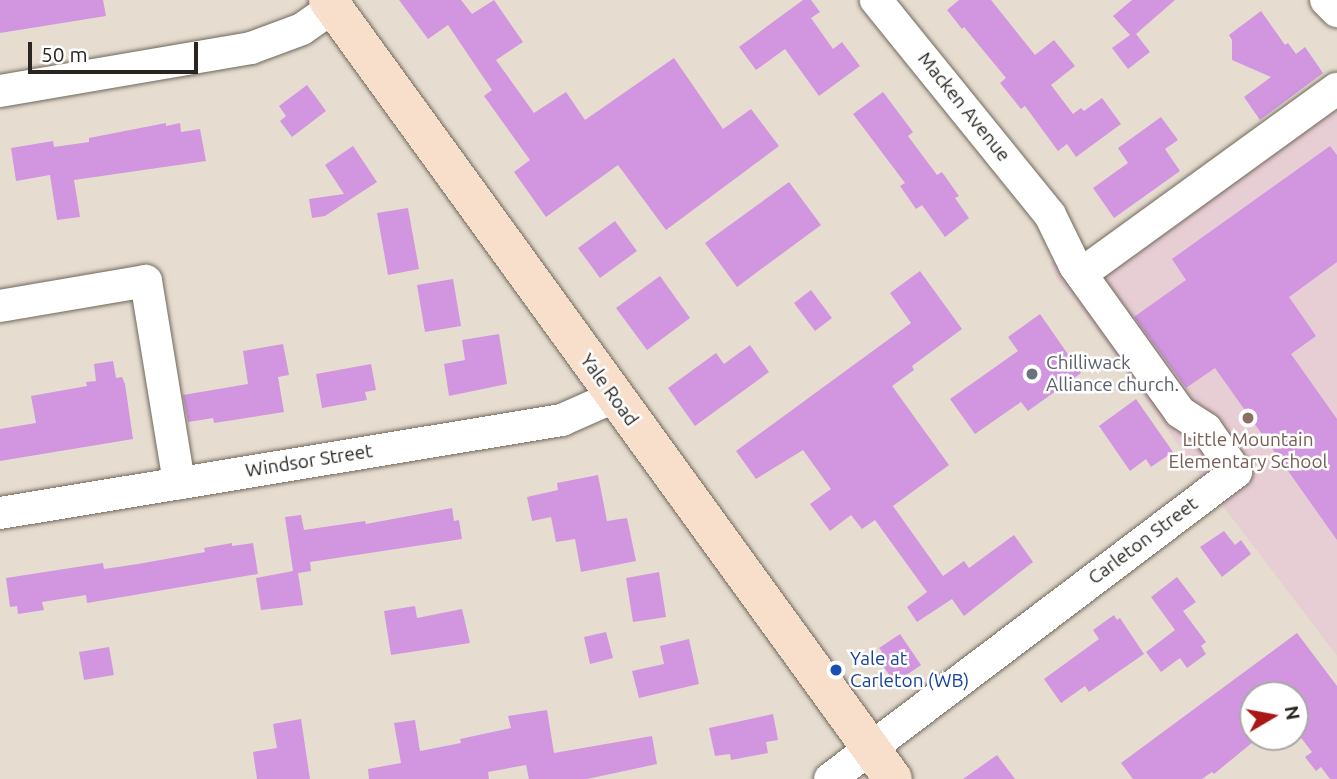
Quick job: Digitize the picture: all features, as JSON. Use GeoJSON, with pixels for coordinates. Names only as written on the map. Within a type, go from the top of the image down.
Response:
{"type":"FeatureCollection","features":[{"type":"Feature","properties":{"kind":"main road","name":"Yale Road"},"geometry":{"type":"LineString","coordinates":[[330,4],[882,764]]}},
{"type":"Feature","properties":{"kind":"street","name":"Macken Avenue"},"geometry":{"type":"LineString","coordinates":[[876,0],[1051,215]]}},
{"type":"Feature","properties":{"kind":"street"},"geometry":{"type":"LineString","coordinates":[[1326,0],[1337,11]]}},
{"type":"Feature","properties":{"kind":"street"},"geometry":{"type":"LineString","coordinates":[[0,91],[251,48],[302,29],[330,4]]}},
{"type":"Feature","properties":{"kind":"street"},"geometry":{"type":"LineString","coordinates":[[1081,274],[1337,89]]}},
{"type":"Feature","properties":{"kind":"street","name":"Carleton Street"},"geometry":{"type":"LineString","coordinates":[[830,779],[882,764],[1236,472],[1206,429],[1180,412],[1081,274],[1051,215]]}},
{"type":"Feature","properties":{"kind":"street"},"geometry":{"type":"LineString","coordinates":[[0,306],[146,281],[179,483]]}},
{"type":"Feature","properties":{"kind":"street","name":"Windsor Street"},"geometry":{"type":"LineString","coordinates":[[0,513],[562,420],[614,397]]}},
{"type":"Feature","properties":{"kind":"shaded area","name":"Little Mountain Elementary School"},"geometry":{"type":"Polygon","coordinates":[[[1337,81],[1337,656],[1207,485],[1076,301],[1057,279],[1050,262],[1080,256],[1337,81]]]}},
{"type":"Feature","properties":{"kind":"building"},"geometry":{"type":"Polygon","coordinates":[[[0,0],[103,0],[106,16],[0,33],[0,0]]]}},
{"type":"Feature","properties":{"kind":"building"},"geometry":{"type":"Polygon","coordinates":[[[399,0],[461,0],[472,14],[494,0],[523,42],[496,60],[534,113],[566,92],[585,120],[674,58],[723,129],[751,109],[779,146],[666,230],[618,165],[546,217],[514,172],[530,160],[484,96],[492,90],[448,25],[428,39],[399,0]]]}},
{"type":"Feature","properties":{"kind":"building"},"geometry":{"type":"Polygon","coordinates":[[[803,0],[811,0],[820,12],[811,18],[833,49],[842,42],[860,66],[819,96],[785,49],[756,70],[739,47],[803,0]]]}},
{"type":"Feature","properties":{"kind":"building"},"geometry":{"type":"Polygon","coordinates":[[[959,0],[991,0],[1035,55],[1054,40],[1075,66],[1051,85],[1073,114],[1081,108],[1084,111],[1102,98],[1121,124],[1076,157],[1067,144],[1058,151],[1025,106],[1021,109],[1000,83],[1006,78],[947,10],[959,0]]]}},
{"type":"Feature","properties":{"kind":"building"},"geometry":{"type":"Polygon","coordinates":[[[1132,0],[1175,0],[1136,34],[1150,52],[1128,69],[1112,48],[1130,35],[1113,16],[1132,0]]]}},
{"type":"Feature","properties":{"kind":"building"},"geometry":{"type":"Polygon","coordinates":[[[1261,11],[1285,45],[1288,43],[1296,54],[1305,47],[1323,73],[1260,120],[1244,97],[1271,77],[1232,60],[1232,40],[1229,35],[1261,11]]]}},
{"type":"Feature","properties":{"kind":"building"},"geometry":{"type":"Polygon","coordinates":[[[307,85],[326,111],[292,137],[280,121],[286,116],[279,106],[307,85]]]}},
{"type":"Feature","properties":{"kind":"building"},"geometry":{"type":"Polygon","coordinates":[[[883,92],[913,132],[908,136],[937,175],[942,172],[959,196],[955,198],[969,218],[945,237],[922,205],[916,209],[900,186],[905,183],[853,114],[883,92]]]}},
{"type":"Feature","properties":{"kind":"building"},"geometry":{"type":"Polygon","coordinates":[[[1161,117],[1178,140],[1165,149],[1180,171],[1114,218],[1093,188],[1128,163],[1118,148],[1161,117]]]}},
{"type":"Feature","properties":{"kind":"building"},"geometry":{"type":"Polygon","coordinates":[[[166,123],[166,126],[180,123],[181,132],[200,129],[206,161],[74,180],[80,217],[57,220],[50,175],[16,181],[11,148],[53,141],[54,147],[89,142],[89,138],[166,123]]]}},
{"type":"Feature","properties":{"kind":"building"},"geometry":{"type":"Polygon","coordinates":[[[353,146],[377,182],[325,216],[312,218],[309,199],[344,194],[325,165],[353,146]]]}},
{"type":"Feature","properties":{"kind":"building"},"geometry":{"type":"Polygon","coordinates":[[[1330,146],[1337,155],[1337,262],[1289,297],[1316,336],[1291,354],[1337,419],[1337,540],[1215,368],[1186,388],[1134,317],[1186,280],[1172,259],[1330,146]]]}},
{"type":"Feature","properties":{"kind":"building"},"geometry":{"type":"Polygon","coordinates":[[[789,182],[821,225],[737,287],[705,243],[789,182]]]}},
{"type":"Feature","properties":{"kind":"building"},"geometry":{"type":"Polygon","coordinates":[[[408,208],[419,269],[388,275],[377,213],[408,208]]]}},
{"type":"Feature","properties":{"kind":"building"},"geometry":{"type":"Polygon","coordinates":[[[615,221],[637,251],[600,278],[578,248],[615,221]]]}},
{"type":"Feature","properties":{"kind":"building"},"geometry":{"type":"Polygon","coordinates":[[[920,271],[962,329],[912,366],[914,370],[892,386],[949,465],[893,506],[943,576],[964,561],[969,568],[1014,535],[1033,562],[964,616],[952,599],[917,622],[907,607],[927,592],[875,520],[862,529],[851,515],[830,531],[810,504],[831,489],[803,450],[756,479],[736,451],[911,323],[890,293],[920,271]]]}},
{"type":"Feature","properties":{"kind":"building"},"geometry":{"type":"Polygon","coordinates":[[[660,276],[690,318],[647,350],[616,308],[660,276]]]}},
{"type":"Feature","properties":{"kind":"building"},"geometry":{"type":"Polygon","coordinates":[[[453,279],[461,326],[425,332],[417,285],[453,279]]]}},
{"type":"Feature","properties":{"kind":"building"},"geometry":{"type":"Polygon","coordinates":[[[811,290],[832,318],[815,331],[794,303],[811,290]]]}},
{"type":"Feature","properties":{"kind":"building","name":"Chilliwack Alliance church."},"geometry":{"type":"Polygon","coordinates":[[[1040,314],[1081,373],[1028,411],[1021,402],[975,434],[950,399],[1018,351],[1008,337],[1040,314]]]}},
{"type":"Feature","properties":{"kind":"building"},"geometry":{"type":"Polygon","coordinates":[[[499,334],[507,384],[449,396],[444,364],[465,360],[462,340],[499,334]]]}},
{"type":"Feature","properties":{"kind":"building"},"geometry":{"type":"Polygon","coordinates":[[[283,344],[289,375],[278,377],[284,412],[214,423],[213,418],[188,422],[183,395],[248,384],[243,351],[283,344]]]}},
{"type":"Feature","properties":{"kind":"building"},"geometry":{"type":"Polygon","coordinates":[[[750,345],[769,372],[695,426],[668,388],[716,353],[724,364],[750,345]]]}},
{"type":"Feature","properties":{"kind":"building"},"geometry":{"type":"Polygon","coordinates":[[[113,361],[116,378],[122,377],[125,384],[133,439],[0,461],[0,429],[36,423],[31,396],[87,386],[86,382],[96,381],[94,364],[113,361]]]}},
{"type":"Feature","properties":{"kind":"building"},"geometry":{"type":"Polygon","coordinates":[[[371,364],[376,390],[365,392],[367,400],[322,408],[316,374],[371,364]]]}},
{"type":"Feature","properties":{"kind":"building"},"geometry":{"type":"Polygon","coordinates":[[[1136,399],[1173,452],[1151,467],[1146,459],[1130,471],[1099,426],[1136,399]]]}},
{"type":"Feature","properties":{"kind":"building"},"geometry":{"type":"Polygon","coordinates":[[[598,475],[607,521],[627,518],[636,561],[581,572],[575,539],[556,542],[551,517],[532,521],[527,497],[558,490],[557,483],[598,475]]]}},
{"type":"Feature","properties":{"kind":"building"},"geometry":{"type":"Polygon","coordinates":[[[452,508],[454,521],[459,520],[462,539],[310,562],[311,571],[298,573],[303,605],[261,610],[256,578],[293,571],[285,517],[301,515],[304,530],[365,521],[366,524],[452,508]]]}},
{"type":"Feature","properties":{"kind":"building"},"geometry":{"type":"Polygon","coordinates":[[[1224,531],[1235,545],[1241,540],[1251,554],[1222,577],[1200,547],[1224,531]]]}},
{"type":"Feature","properties":{"kind":"building"},"geometry":{"type":"Polygon","coordinates":[[[232,543],[232,546],[253,543],[258,574],[87,603],[86,595],[42,602],[44,610],[18,614],[17,606],[10,607],[6,578],[103,563],[104,569],[138,564],[205,552],[204,548],[232,543]]]}},
{"type":"Feature","properties":{"kind":"building"},"geometry":{"type":"Polygon","coordinates":[[[659,572],[666,617],[633,622],[626,578],[659,572]]]}},
{"type":"Feature","properties":{"kind":"building"},"geometry":{"type":"Polygon","coordinates":[[[1177,577],[1196,602],[1183,611],[1206,642],[1201,646],[1206,654],[1187,668],[1180,658],[1161,672],[1146,652],[1175,630],[1151,597],[1177,577]]]}},
{"type":"Feature","properties":{"kind":"building"},"geometry":{"type":"Polygon","coordinates":[[[415,606],[417,618],[462,609],[470,643],[391,655],[384,611],[415,606]]]}},
{"type":"Feature","properties":{"kind":"building"},"geometry":{"type":"Polygon","coordinates":[[[1114,615],[1117,620],[1120,618],[1144,654],[1089,692],[1085,686],[1061,703],[1044,679],[1099,639],[1093,630],[1114,615]]]}},
{"type":"Feature","properties":{"kind":"building"},"geometry":{"type":"Polygon","coordinates":[[[606,632],[613,658],[590,664],[584,637],[606,632]]]}},
{"type":"Feature","properties":{"kind":"building"},"geometry":{"type":"Polygon","coordinates":[[[1297,633],[1337,686],[1337,779],[1330,779],[1321,767],[1316,771],[1305,757],[1312,752],[1309,748],[1309,681],[1239,681],[1239,751],[1242,751],[1214,774],[1212,772],[1202,779],[1133,779],[1121,763],[1297,633]]]}},
{"type":"Feature","properties":{"kind":"building"},"geometry":{"type":"Polygon","coordinates":[[[900,634],[921,665],[895,683],[876,656],[882,652],[879,648],[900,634]]]}},
{"type":"Feature","properties":{"kind":"building"},"geometry":{"type":"Polygon","coordinates":[[[689,639],[699,684],[639,698],[632,671],[664,664],[660,646],[689,639]]]}},
{"type":"Feature","properties":{"kind":"building"},"geometry":{"type":"Polygon","coordinates":[[[109,647],[114,675],[84,680],[79,652],[109,647]]]}},
{"type":"Feature","properties":{"kind":"building"},"geometry":{"type":"Polygon","coordinates":[[[547,710],[554,753],[652,736],[657,764],[587,779],[529,779],[526,765],[488,772],[489,779],[369,779],[368,769],[401,763],[394,723],[415,720],[420,751],[461,743],[460,739],[511,728],[508,716],[547,710]]]}},
{"type":"Feature","properties":{"kind":"building"},"geometry":{"type":"Polygon","coordinates":[[[773,714],[778,740],[766,742],[768,753],[731,760],[730,754],[715,756],[709,728],[773,714]]]}},
{"type":"Feature","properties":{"kind":"building"},"geometry":{"type":"Polygon","coordinates":[[[301,719],[310,779],[257,779],[253,752],[277,748],[273,724],[301,719]]]}},
{"type":"Feature","properties":{"kind":"building"},"geometry":{"type":"Polygon","coordinates":[[[997,755],[1015,779],[963,779],[997,755]]]}},
{"type":"Feature","properties":{"kind":"place","name":"Chilliwack Alliance church."},"geometry":{"type":"Point","coordinates":[1032,374]}},
{"type":"Feature","properties":{"kind":"place","name":"Little Mountain Elementary School"},"geometry":{"type":"Point","coordinates":[1248,418]}},
{"type":"Feature","properties":{"kind":"place","name":"Yale at Carleton (WB)"},"geometry":{"type":"Point","coordinates":[836,670]}}]}
